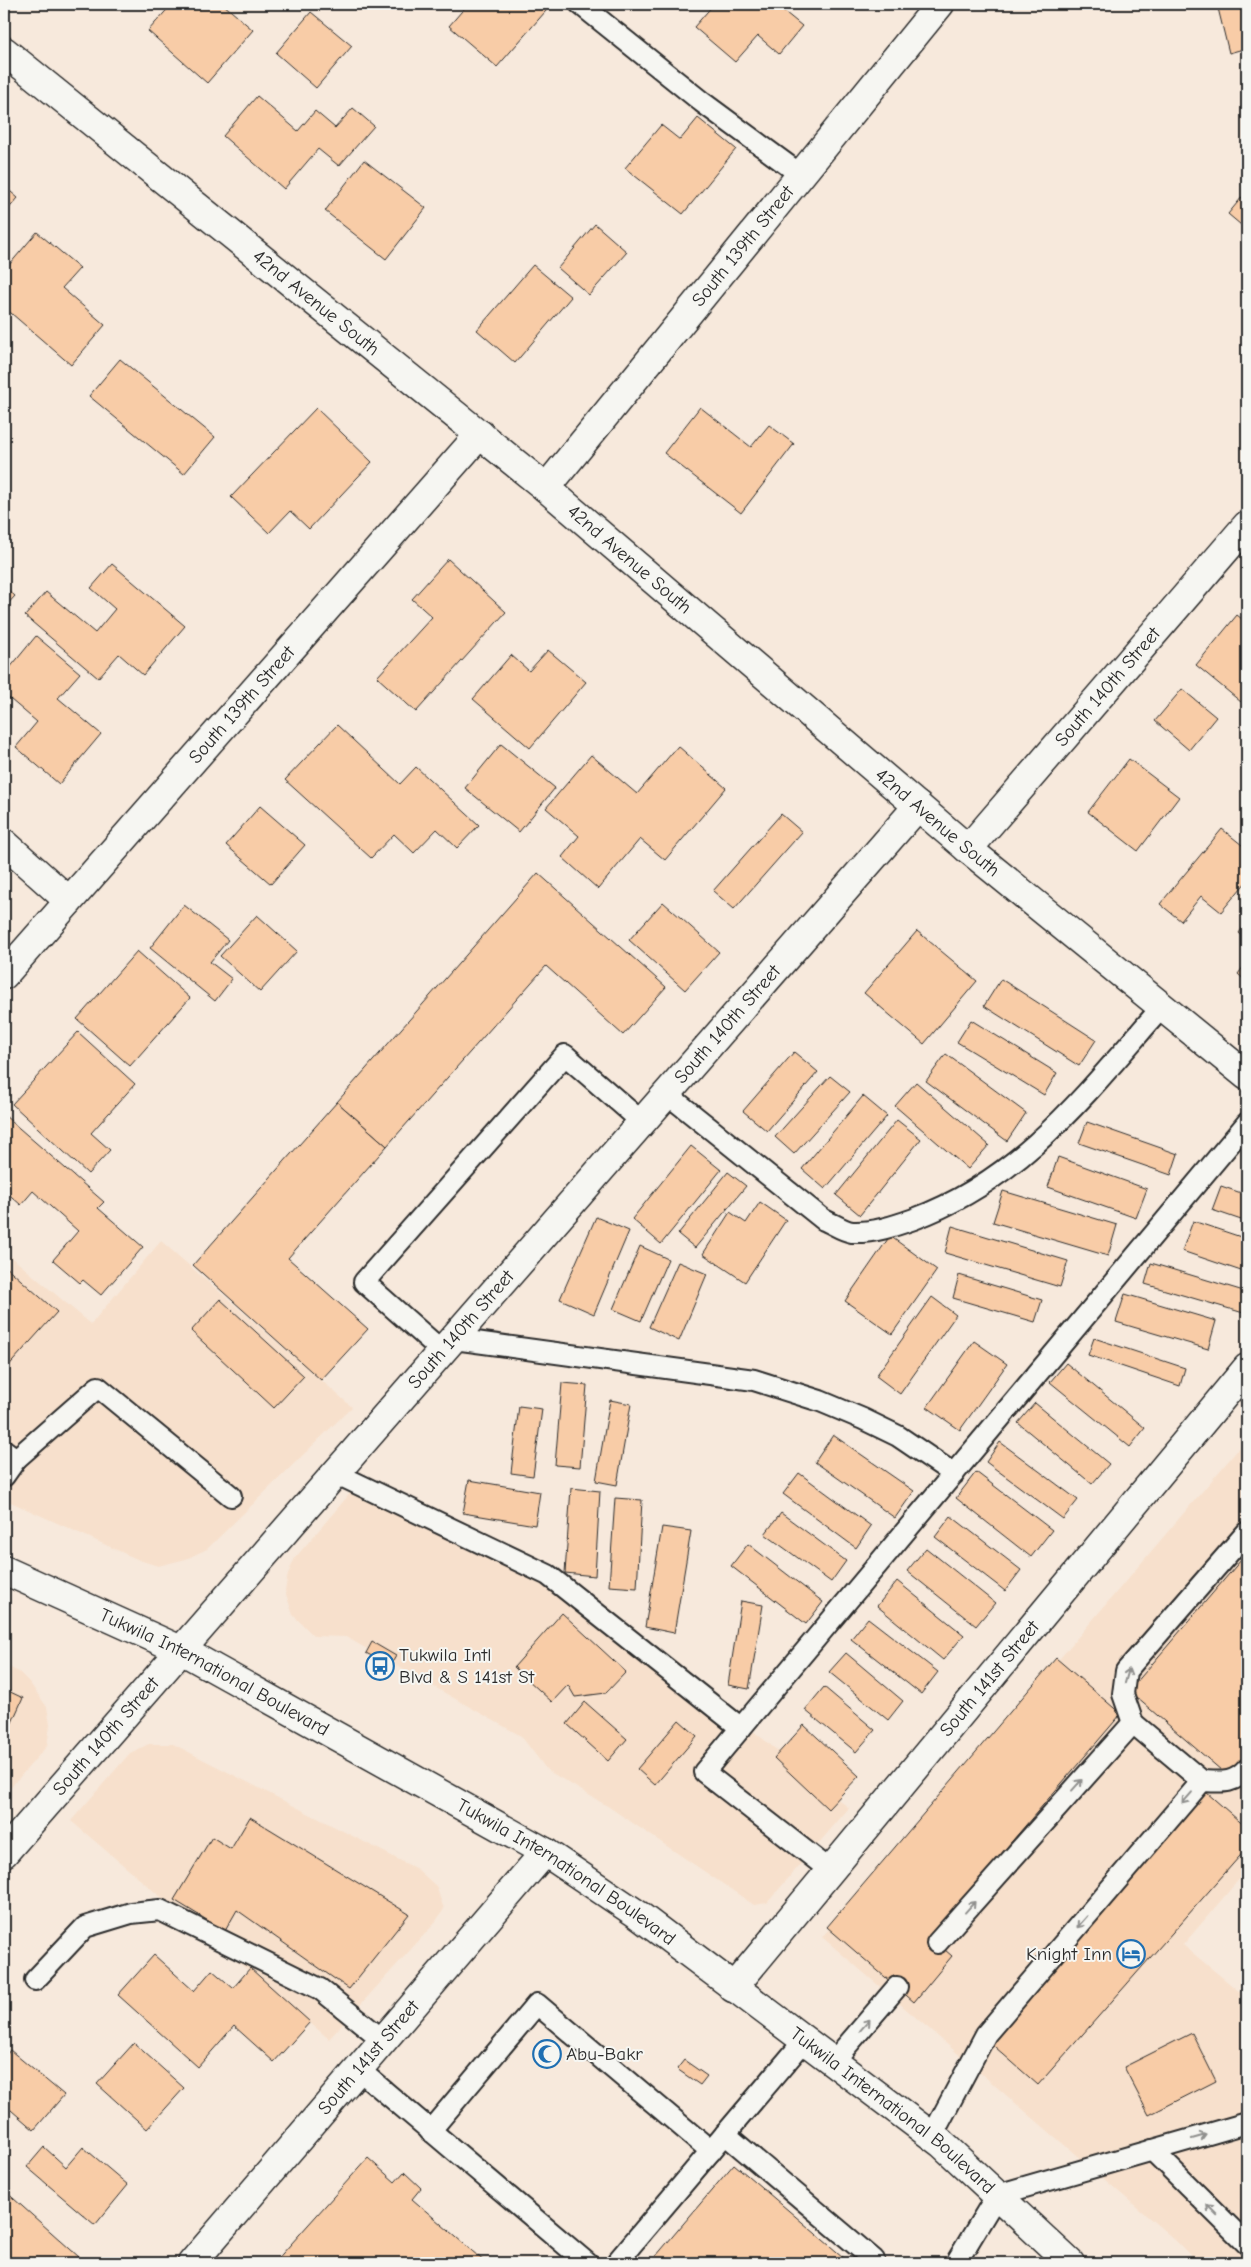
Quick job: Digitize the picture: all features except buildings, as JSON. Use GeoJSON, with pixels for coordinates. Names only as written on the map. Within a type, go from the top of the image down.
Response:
{"type":"FeatureCollection","features":[{"type":"Feature","properties":{"kind":"street","name":"South 139th Street"},"geometry":{"type":"LineString","coordinates":[[546,488],[940,4]]}},
{"type":"Feature","properties":{"kind":"street","name":"42nd Avenue South"},"geometry":{"type":"LineString","coordinates":[[4,51],[546,488],[968,849],[1247,1076]]}},
{"type":"Feature","properties":{"kind":"street","name":"South 139th Street"},"geometry":{"type":"LineString","coordinates":[[4,975],[480,434]]}},
{"type":"Feature","properties":{"kind":"street","name":"South 140th Street"},"geometry":{"type":"LineString","coordinates":[[968,849],[1247,525]]}},
{"type":"Feature","properties":{"kind":"street","name":"South 140th Street"},"geometry":{"type":"LineString","coordinates":[[4,1853],[337,1474],[918,806]]}},
{"type":"Feature","properties":{"kind":"street"},"geometry":{"type":"LineString","coordinates":[[4,843],[69,901]]}},
{"type":"Feature","properties":{"kind":"street","name":"South 141st Street"},"geometry":{"type":"LineString","coordinates":[[733,1988],[1247,1368]]}},
{"type":"Feature","properties":{"kind":"street","name":"Tukwila International Boulevard"},"geometry":{"type":"LineString","coordinates":[[4,1570],[182,1651],[545,1852],[637,1914],[932,2136],[1070,2263]]}},
{"type":"Feature","properties":{"kind":"street","name":"South 141st Street"},"geometry":{"type":"LineString","coordinates":[[192,2263],[545,1852]]}},
{"type":"Feature","properties":{"kind":"lane"},"geometry":{"type":"LineString","coordinates":[[580,4],[702,102],[801,174]]}},
{"type":"Feature","properties":{"kind":"lane"},"geometry":{"type":"LineString","coordinates":[[666,1094],[824,1220],[850,1232],[885,1229],[933,1212],[981,1186],[1028,1152],[1059,1123],[1162,1007]]}},
{"type":"Feature","properties":{"kind":"lane"},"geometry":{"type":"LineString","coordinates":[[642,1122],[565,1054],[364,1282],[448,1346],[754,1380],[820,1401],[863,1419],[898,1436],[954,1474]]}},
{"type":"Feature","properties":{"kind":"lane"},"geometry":{"type":"LineString","coordinates":[[830,1871],[704,1772],[1247,1123]]}},
{"type":"Feature","properties":{"kind":"lane"},"geometry":{"type":"LineString","coordinates":[[4,1476],[10,1454],[98,1387],[231,1496]]}},
{"type":"Feature","properties":{"kind":"lane"},"geometry":{"type":"LineString","coordinates":[[337,1474],[548,1575],[741,1728]]}},
{"type":"Feature","properties":{"kind":"lane"},"geometry":{"type":"LineString","coordinates":[[1247,1532],[1126,1671],[1123,1694],[1133,1723],[1202,1781],[1223,1782],[1239,1778],[1247,1769]]}},
{"type":"Feature","properties":{"kind":"lane"},"geometry":{"type":"LineString","coordinates":[[938,1943],[1133,1723]]}},
{"type":"Feature","properties":{"kind":"lane"},"geometry":{"type":"LineString","coordinates":[[932,2136],[986,2034],[1202,1781]]}},
{"type":"Feature","properties":{"kind":"lane"},"geometry":{"type":"LineString","coordinates":[[35,1980],[85,1927],[130,1913],[160,1910],[320,1989],[383,2040]]}},
{"type":"Feature","properties":{"kind":"lane"},"geometry":{"type":"LineString","coordinates":[[833,2062],[897,1987]]}},
{"type":"Feature","properties":{"kind":"lane"},"geometry":{"type":"LineString","coordinates":[[430,2130],[537,2004],[711,2151]]}},
{"type":"Feature","properties":{"kind":"lane"},"geometry":{"type":"LineString","coordinates":[[616,2263],[804,2041]]}},
{"type":"Feature","properties":{"kind":"lane"},"geometry":{"type":"LineString","coordinates":[[358,2069],[587,2263]]}},
{"type":"Feature","properties":{"kind":"lane"},"geometry":{"type":"LineString","coordinates":[[956,2263],[998,2195],[1247,2122]]}},
{"type":"Feature","properties":{"kind":"lane"},"geometry":{"type":"LineString","coordinates":[[725,2134],[874,2260],[872,2263]]}},
{"type":"Feature","properties":{"kind":"lane"},"geometry":{"type":"LineString","coordinates":[[1152,2150],[1247,2244]]}},
{"type":"Feature","properties":{"kind":"shaded area"},"geometry":{"type":"Polygon","coordinates":[[[161,1241],[352,1407],[207,1549],[186,1559],[158,1566],[139,1560],[4,1499],[4,1251],[91,1324],[161,1241]]]}},
{"type":"Feature","properties":{"kind":"shaded area"},"geometry":{"type":"Polygon","coordinates":[[[1247,1439],[1247,1870],[1183,1945],[1247,1998],[1247,2263],[1198,2263],[1175,2240],[822,1937],[1247,1439]]]}},
{"type":"Feature","properties":{"kind":"shaded area"},"geometry":{"type":"Polygon","coordinates":[[[365,1476],[540,1560],[849,1808],[767,1903],[754,1905],[609,1807],[547,1770],[521,1736],[346,1637],[314,1636],[293,1615],[285,1591],[288,1574],[295,1558],[365,1476]]]}},
{"type":"Feature","properties":{"kind":"shaded area"},"geometry":{"type":"Polygon","coordinates":[[[4,1665],[19,1672],[29,1682],[47,1707],[50,1725],[47,1746],[4,1795],[4,1665]]]}},
{"type":"Feature","properties":{"kind":"shaded area"},"geometry":{"type":"Polygon","coordinates":[[[149,1744],[173,1744],[417,1869],[436,1886],[444,1909],[434,1924],[329,2039],[71,1821],[130,1753],[149,1744]]]}},
{"type":"Feature","properties":{"kind":"place","name":"Tukwila Intl Blvd & S 141st St"},"geometry":{"type":"Point","coordinates":[380,1666]}},
{"type":"Feature","properties":{"kind":"place","name":"Knight Inn"},"geometry":{"type":"Point","coordinates":[1131,1954]}},
{"type":"Feature","properties":{"kind":"place","name":"Abu-Bakr"},"geometry":{"type":"Point","coordinates":[547,2054]}}]}
